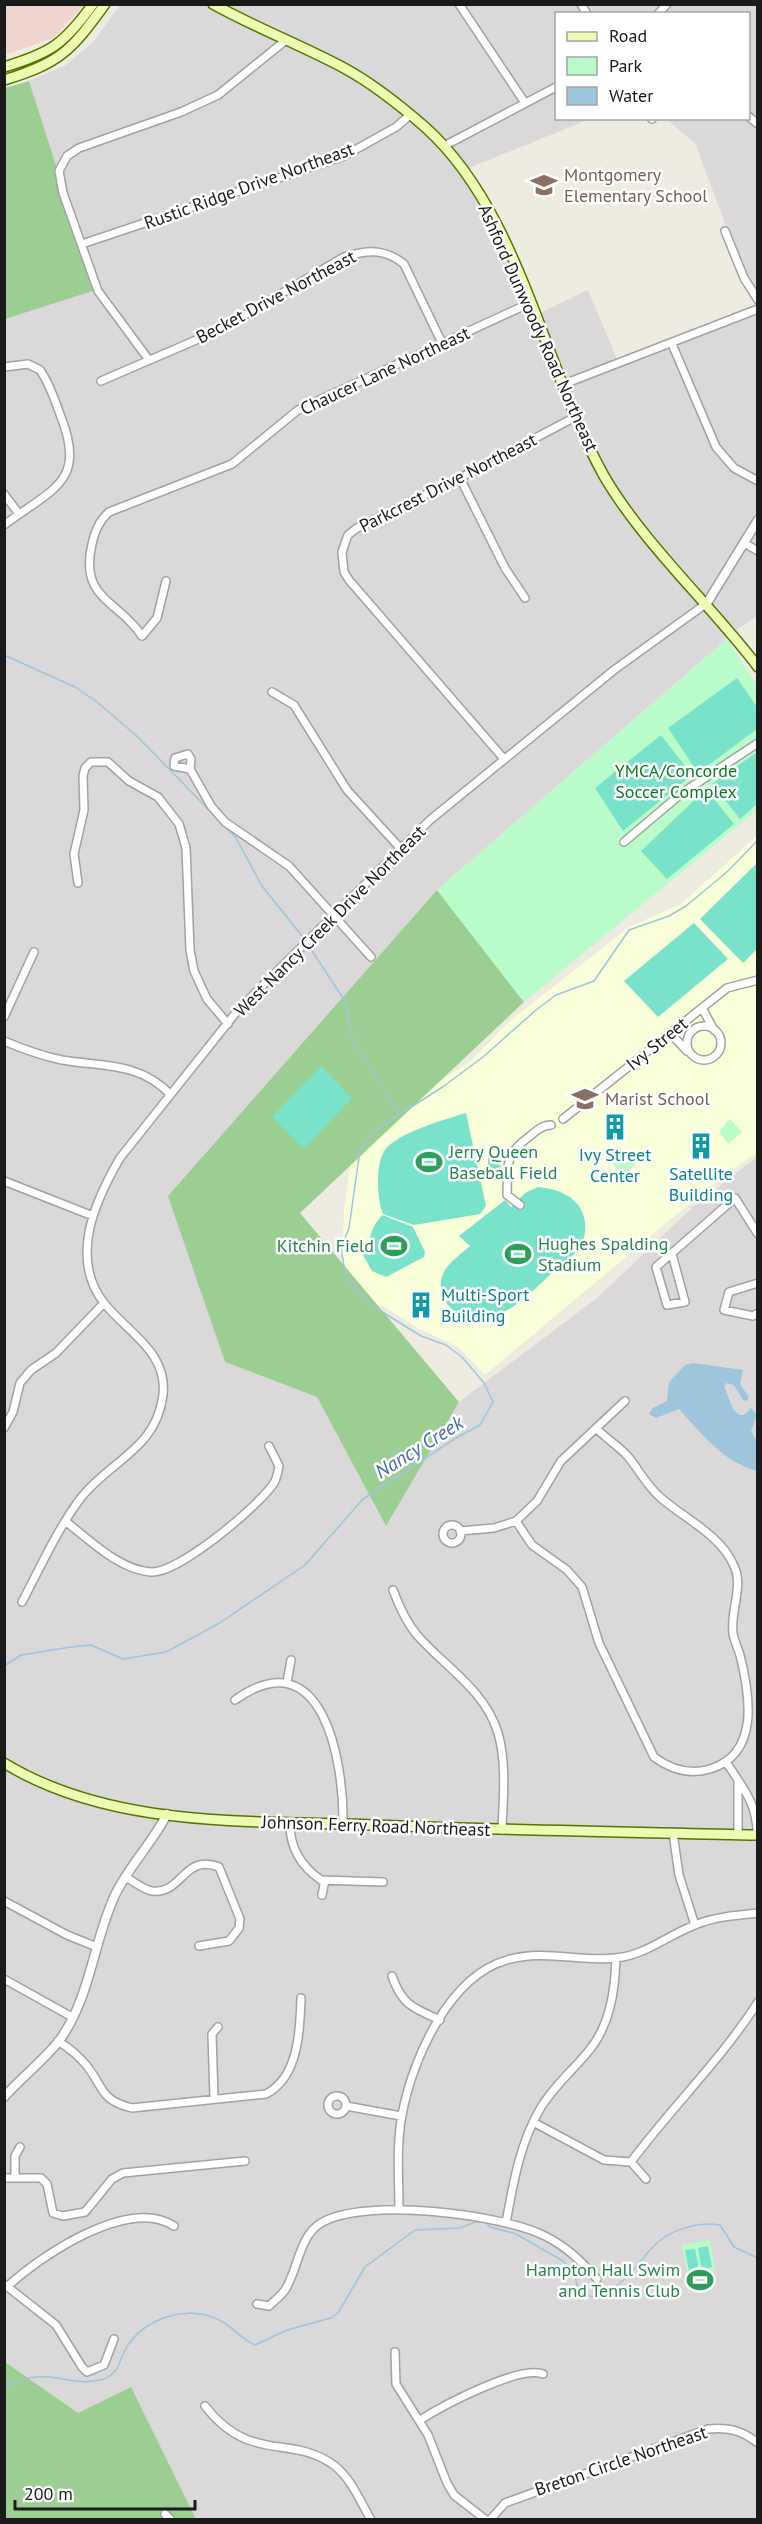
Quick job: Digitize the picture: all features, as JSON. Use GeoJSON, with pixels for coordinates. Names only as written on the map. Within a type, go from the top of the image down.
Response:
{"type":"FeatureCollection","features":[{"type":"Feature","properties":{"kind":"main road"},"geometry":{"type":"LineString","coordinates":[[4,67],[44,54],[57,46],[74,31],[93,4]]}},
{"type":"Feature","properties":{"kind":"main road"},"geometry":{"type":"LineString","coordinates":[[4,80],[58,60],[77,43],[105,4]]}},
{"type":"Feature","properties":{"kind":"main road","name":"Ashford Dunwoody Road Northeast"},"geometry":{"type":"LineString","coordinates":[[213,4],[252,26],[346,69],[410,115],[444,146],[479,195],[506,246],[576,416],[603,473],[620,501],[758,667]]}},
{"type":"Feature","properties":{"kind":"main road","name":"Johnson Ferry Road Northeast"},"geometry":{"type":"LineString","coordinates":[[4,1763],[22,1774],[99,1803],[167,1814],[290,1824],[757,1835]]}},
{"type":"Feature","properties":{"kind":"street"},"geometry":{"type":"LineString","coordinates":[[459,4],[525,104]]}},
{"type":"Feature","properties":{"kind":"street"},"geometry":{"type":"LineString","coordinates":[[149,360],[98,291],[59,178],[61,164],[67,156],[79,148],[181,112],[218,95],[286,40]]}},
{"type":"Feature","properties":{"kind":"street"},"geometry":{"type":"LineString","coordinates":[[444,146],[555,88]]}},
{"type":"Feature","properties":{"kind":"street","name":"Rustic Ridge Drive Northeast"},"geometry":{"type":"LineString","coordinates":[[82,244],[344,156],[396,127],[410,115]]}},
{"type":"Feature","properties":{"kind":"street"},"geometry":{"type":"LineString","coordinates":[[725,231],[744,278],[758,300]]}},
{"type":"Feature","properties":{"kind":"street","name":"Becket Drive Northeast"},"geometry":{"type":"LineString","coordinates":[[102,381],[218,331],[344,257],[366,250],[394,255],[404,264],[442,343]]}},
{"type":"Feature","properties":{"kind":"street","name":"Chaucer Lane Northeast"},"geometry":{"type":"LineString","coordinates":[[166,581],[157,618],[142,636],[136,627],[102,596],[92,579],[88,561],[94,534],[101,519],[109,512],[232,464],[298,410],[530,303]]}},
{"type":"Feature","properties":{"kind":"street"},"geometry":{"type":"LineString","coordinates":[[564,384],[758,309]]}},
{"type":"Feature","properties":{"kind":"street"},"geometry":{"type":"LineString","coordinates":[[672,344],[716,447],[734,468],[758,481]]}},
{"type":"Feature","properties":{"kind":"street"},"geometry":{"type":"LineString","coordinates":[[4,367],[28,364],[40,370],[46,379],[70,440],[72,454],[71,466],[62,480],[4,525]]}},
{"type":"Feature","properties":{"kind":"street","name":"Parkcrest Drive Northeast"},"geometry":{"type":"LineString","coordinates":[[504,759],[349,580],[342,561],[344,542],[357,528],[460,478],[576,416]]}},
{"type":"Feature","properties":{"kind":"street"},"geometry":{"type":"LineString","coordinates":[[460,478],[505,568],[525,598]]}},
{"type":"Feature","properties":{"kind":"street"},"geometry":{"type":"LineString","coordinates":[[4,494],[19,514]]}},
{"type":"Feature","properties":{"kind":"street","name":"West Nancy Creek Drive Northeast"},"geometry":{"type":"LineString","coordinates":[[21,1602],[65,1521],[87,1489],[141,1445],[152,1432],[163,1393],[162,1373],[154,1356],[104,1303],[94,1288],[86,1253],[87,1234],[93,1216],[120,1158],[262,984],[430,820],[640,649],[707,603],[758,520]]}},
{"type":"Feature","properties":{"kind":"street"},"geometry":{"type":"LineString","coordinates":[[744,543],[758,551]]}},
{"type":"Feature","properties":{"kind":"street"},"geometry":{"type":"LineString","coordinates":[[272,693],[294,705],[347,790],[401,849]]}},
{"type":"Feature","properties":{"kind":"street"},"geometry":{"type":"LineString","coordinates":[[624,842],[682,793],[758,743]]}},
{"type":"Feature","properties":{"kind":"street"},"geometry":{"type":"LineString","coordinates":[[78,883],[74,854],[84,810],[82,776],[85,768],[91,762],[108,762],[129,781],[158,797],[179,824],[186,848],[190,950],[194,971],[207,999],[228,1024]]}},
{"type":"Feature","properties":{"kind":"street"},"geometry":{"type":"LineString","coordinates":[[190,769],[211,806],[225,822],[289,866],[370,957]]}},
{"type":"Feature","properties":{"kind":"street"},"geometry":{"type":"LineString","coordinates":[[4,1017],[34,952]]}},
{"type":"Feature","properties":{"kind":"street","name":"Ivy Street"},"geometry":{"type":"LineString","coordinates":[[562,1119],[726,988],[758,980]]}},
{"type":"Feature","properties":{"kind":"street"},"geometry":{"type":"LineString","coordinates":[[670,1033],[690,1053],[704,1060],[714,1056],[720,1047],[716,1032],[702,1008]]}},
{"type":"Feature","properties":{"kind":"street"},"geometry":{"type":"LineString","coordinates":[[690,1053],[687,1043],[691,1033],[706,1027],[716,1032]]}},
{"type":"Feature","properties":{"kind":"street"},"geometry":{"type":"LineString","coordinates":[[4,1041],[40,1055],[140,1072],[157,1081],[170,1094]]}},
{"type":"Feature","properties":{"kind":"street"},"geometry":{"type":"LineString","coordinates":[[520,1204],[507,1195],[508,1170],[513,1148],[544,1125],[551,1125]]}},
{"type":"Feature","properties":{"kind":"street"},"geometry":{"type":"LineString","coordinates":[[4,1181],[93,1216]]}},
{"type":"Feature","properties":{"kind":"street"},"geometry":{"type":"LineString","coordinates":[[672,1254],[686,1302],[666,1305],[656,1267],[735,1198],[757,1234]]}},
{"type":"Feature","properties":{"kind":"street"},"geometry":{"type":"LineString","coordinates":[[758,1283],[729,1292],[724,1310],[753,1316],[758,1313]]}},
{"type":"Feature","properties":{"kind":"street"},"geometry":{"type":"LineString","coordinates":[[4,1428],[13,1412],[20,1383],[31,1370],[56,1353],[104,1303]]}},
{"type":"Feature","properties":{"kind":"street"},"geometry":{"type":"LineString","coordinates":[[460,1530],[494,1528],[516,1521],[537,1501],[561,1461],[625,1401]]}},
{"type":"Feature","properties":{"kind":"street"},"geometry":{"type":"LineString","coordinates":[[516,1521],[532,1545],[567,1570],[582,1587],[599,1643],[654,1756],[666,1766],[681,1770],[706,1770],[726,1762],[741,1747],[748,1719],[745,1676],[733,1636],[738,1580],[735,1567],[725,1550],[660,1497],[630,1458],[596,1428]]}},
{"type":"Feature","properties":{"kind":"street"},"geometry":{"type":"LineString","coordinates":[[65,1521],[128,1567],[161,1572],[185,1561],[248,1509],[274,1482],[279,1466],[268,1446]]}},
{"type":"Feature","properties":{"kind":"street"},"geometry":{"type":"LineString","coordinates":[[393,1590],[415,1633],[470,1688],[486,1707],[493,1720],[501,1749],[502,1830]]}},
{"type":"Feature","properties":{"kind":"street"},"geometry":{"type":"LineString","coordinates":[[287,1682],[291,1659]]}},
{"type":"Feature","properties":{"kind":"street"},"geometry":{"type":"LineString","coordinates":[[235,1700],[261,1684],[287,1682],[306,1693],[327,1727],[342,1778],[343,1824]]}},
{"type":"Feature","properties":{"kind":"street"},"geometry":{"type":"LineString","coordinates":[[726,1762],[754,1808],[757,1835]]}},
{"type":"Feature","properties":{"kind":"street"},"geometry":{"type":"LineString","coordinates":[[738,1781],[738,1835]]}},
{"type":"Feature","properties":{"kind":"street"},"geometry":{"type":"LineString","coordinates":[[4,2097],[58,2041],[72,2017],[92,1970],[104,1921],[126,1878],[157,1834],[167,1814]]}},
{"type":"Feature","properties":{"kind":"street"},"geometry":{"type":"LineString","coordinates":[[290,1824],[292,1841],[299,1859],[315,1876],[325,1880],[383,1882]]}},
{"type":"Feature","properties":{"kind":"street"},"geometry":{"type":"LineString","coordinates":[[673,1833],[680,1875],[695,1925]]}},
{"type":"Feature","properties":{"kind":"street"},"geometry":{"type":"LineString","coordinates":[[126,1878],[148,1890],[156,1891],[170,1887],[196,1865],[204,1863],[219,1867],[240,1919],[238,1928],[229,1941],[199,1946]]}},
{"type":"Feature","properties":{"kind":"street"},"geometry":{"type":"LineString","coordinates":[[322,1895],[325,1880]]}},
{"type":"Feature","properties":{"kind":"street"},"geometry":{"type":"LineString","coordinates":[[4,1901],[67,1935],[97,1947]]}},
{"type":"Feature","properties":{"kind":"street"},"geometry":{"type":"LineString","coordinates":[[399,2210],[398,2157],[402,2116],[411,2077],[426,2041],[446,2007],[462,1990],[504,1960],[543,1954],[616,1958],[640,1953],[695,1925],[758,1913]]}},
{"type":"Feature","properties":{"kind":"street"},"geometry":{"type":"LineString","coordinates":[[506,2223],[514,2180],[533,2122],[554,2087],[594,2045],[613,2001],[616,1958]]}},
{"type":"Feature","properties":{"kind":"street"},"geometry":{"type":"LineString","coordinates":[[392,1976],[398,1995],[414,2008],[440,2020]]}},
{"type":"Feature","properties":{"kind":"street"},"geometry":{"type":"LineString","coordinates":[[4,1979],[72,2017]]}},
{"type":"Feature","properties":{"kind":"street"},"geometry":{"type":"LineString","coordinates":[[58,2041],[80,2057],[102,2093],[117,2104],[132,2108],[266,2094],[284,2081],[300,2036],[301,1998]]}},
{"type":"Feature","properties":{"kind":"street"},"geometry":{"type":"LineString","coordinates":[[631,2162],[657,2127],[744,2024],[758,2002]]}},
{"type":"Feature","properties":{"kind":"street"},"geometry":{"type":"LineString","coordinates":[[214,2098],[212,2034],[218,2026]]}},
{"type":"Feature","properties":{"kind":"street"},"geometry":{"type":"LineString","coordinates":[[346,2106],[402,2116]]}},
{"type":"Feature","properties":{"kind":"street"},"geometry":{"type":"LineString","coordinates":[[533,2122],[604,2160],[631,2162],[646,2179]]}},
{"type":"Feature","properties":{"kind":"street"},"geometry":{"type":"LineString","coordinates":[[15,2177],[15,2156],[20,2147]]}},
{"type":"Feature","properties":{"kind":"street"},"geometry":{"type":"LineString","coordinates":[[4,2178],[41,2178],[45,2180],[53,2213],[63,2216],[85,2212],[117,2175],[245,2161]]}},
{"type":"Feature","properties":{"kind":"street"},"geometry":{"type":"LineString","coordinates":[[257,2304],[269,2306],[285,2290],[309,2236],[321,2223],[357,2213],[399,2210],[452,2213],[506,2223],[543,2235],[573,2252],[597,2279]]}},
{"type":"Feature","properties":{"kind":"street"},"geometry":{"type":"LineString","coordinates":[[114,2339],[104,2365],[87,2372],[56,2325],[6,2286],[50,2252],[85,2232],[141,2219],[159,2219],[174,2226]]}},
{"type":"Feature","properties":{"kind":"street"},"geometry":{"type":"LineString","coordinates":[[395,2352],[396,2384],[420,2420],[454,2495],[486,2520]]}},
{"type":"Feature","properties":{"kind":"street"},"geometry":{"type":"LineString","coordinates":[[420,2420],[454,2399],[472,2392],[530,2372],[543,2374]]}},
{"type":"Feature","properties":{"kind":"street"},"geometry":{"type":"LineString","coordinates":[[205,2406],[226,2429],[245,2441],[312,2455],[336,2467],[352,2486],[371,2520]]}},
{"type":"Feature","properties":{"kind":"street","name":"Breton Circle Northeast"},"geometry":{"type":"LineString","coordinates":[[490,2520],[505,2503],[708,2429],[722,2427],[740,2431],[758,2443]]}},
{"type":"Feature","properties":{"kind":"shaded area"},"geometry":{"type":"Polygon","coordinates":[[[4,5],[84,5],[53,38],[5,55],[4,5]]]}},
{"type":"Feature","properties":{"kind":"shaded area"},"geometry":{"type":"Polygon","coordinates":[[[120,5],[757,5],[757,294],[748,285],[695,143],[667,120],[750,120],[750,12],[555,12],[555,120],[588,120],[459,172],[488,211],[530,318],[588,290],[619,364],[757,310],[757,616],[738,629],[437,890],[169,1196],[225,1362],[317,1397],[386,1526],[459,1402],[597,1298],[695,1205],[757,1157],[757,2519],[196,2519],[131,2388],[78,2413],[5,2361],[4,319],[96,290],[29,81],[66,65],[93,42],[120,5]]]}},
{"type":"Feature","properties":{"kind":"shaded area","name":"Marist School"},"geometry":{"type":"Polygon","coordinates":[[[757,836],[757,1152],[701,1194],[485,1375],[458,1347],[418,1328],[383,1306],[361,1301],[342,1270],[344,1211],[354,1138],[472,1060],[511,1020],[629,927],[681,904],[757,836]]]}},
{"type":"Feature","properties":{"kind":"green space"},"geometry":{"type":"Polygon","coordinates":[[[29,81],[96,290],[5,319],[5,88],[29,81]]]}},
{"type":"Feature","properties":{"kind":"green space","name":"YMCA/Concorde Soccer Complex"},"geometry":{"type":"Polygon","coordinates":[[[727,639],[757,685],[757,810],[524,1002],[437,890],[727,639]]]}},
{"type":"Feature","properties":{"kind":"green space"},"geometry":{"type":"Polygon","coordinates":[[[737,678],[757,707],[757,729],[698,773],[668,728],[737,678]]]}},
{"type":"Feature","properties":{"kind":"green space"},"geometry":{"type":"Polygon","coordinates":[[[661,735],[692,775],[623,831],[595,788],[661,735]]]}},
{"type":"Feature","properties":{"kind":"green space"},"geometry":{"type":"Polygon","coordinates":[[[757,752],[757,804],[740,819],[712,784],[757,752]]]}},
{"type":"Feature","properties":{"kind":"green space"},"geometry":{"type":"Polygon","coordinates":[[[706,789],[734,824],[667,879],[641,851],[706,789]]]}},
{"type":"Feature","properties":{"kind":"green space"},"geometry":{"type":"Polygon","coordinates":[[[757,863],[757,949],[743,963],[700,919],[757,863]]]}},
{"type":"Feature","properties":{"kind":"green space"},"geometry":{"type":"Polygon","coordinates":[[[437,890],[524,1002],[300,1213],[459,1402],[386,1526],[317,1397],[225,1362],[168,1196],[437,890]]]}},
{"type":"Feature","properties":{"kind":"green space"},"geometry":{"type":"Polygon","coordinates":[[[694,923],[728,959],[658,1017],[624,981],[694,923]]]}},
{"type":"Feature","properties":{"kind":"green space"},"geometry":{"type":"Polygon","coordinates":[[[321,1066],[352,1098],[304,1149],[272,1117],[321,1066]]]}},
{"type":"Feature","properties":{"kind":"green space","name":"Jerry Queen Baseball Field"},"geometry":{"type":"Polygon","coordinates":[[[466,1113],[486,1206],[480,1214],[414,1225],[383,1214],[378,1182],[380,1164],[385,1150],[411,1132],[466,1113]]]}},
{"type":"Feature","properties":{"kind":"green space"},"geometry":{"type":"Polygon","coordinates":[[[730,1119],[742,1132],[728,1144],[719,1132],[730,1119]]]}},
{"type":"Feature","properties":{"kind":"green space"},"geometry":{"type":"Polygon","coordinates":[[[627,1151],[637,1163],[623,1176],[612,1163],[627,1151]]]}},
{"type":"Feature","properties":{"kind":"green space"},"geometry":{"type":"Polygon","coordinates":[[[488,1157],[501,1157],[500,1179],[488,1179],[488,1157]]]}},
{"type":"Feature","properties":{"kind":"green space","name":"Hughes Spalding Stadium"},"geometry":{"type":"Polygon","coordinates":[[[538,1187],[560,1192],[577,1204],[584,1217],[585,1225],[584,1237],[579,1248],[532,1292],[506,1311],[486,1319],[476,1320],[458,1314],[445,1300],[441,1291],[441,1282],[449,1265],[470,1246],[459,1236],[505,1200],[511,1207],[525,1193],[538,1187]]]}},
{"type":"Feature","properties":{"kind":"green space","name":"Kitchin Field"},"geometry":{"type":"Polygon","coordinates":[[[382,1215],[413,1227],[425,1252],[424,1257],[386,1277],[372,1271],[363,1255],[374,1226],[382,1215]]]}},
{"type":"Feature","properties":{"kind":"green space","name":"Hampton Hall Swim and Tennis Club"},"geometry":{"type":"Polygon","coordinates":[[[710,2240],[715,2270],[688,2275],[682,2245],[710,2240]]]}},
{"type":"Feature","properties":{"kind":"green space"},"geometry":{"type":"Polygon","coordinates":[[[708,2246],[712,2267],[702,2269],[698,2248],[708,2246]]]}},
{"type":"Feature","properties":{"kind":"green space"},"geometry":{"type":"Polygon","coordinates":[[[695,2249],[699,2270],[689,2271],[685,2250],[695,2249]]]}},
{"type":"Feature","properties":{"kind":"green space"},"geometry":{"type":"Polygon","coordinates":[[[4,2361],[78,2413],[131,2387],[196,2519],[5,2519],[4,2361]]]}},
{"type":"Feature","properties":{"kind":"water"},"geometry":{"type":"Polygon","coordinates":[[[693,1363],[743,1370],[740,1384],[749,1397],[747,1401],[743,1400],[734,1385],[727,1383],[724,1386],[733,1409],[739,1415],[744,1415],[751,1408],[757,1415],[751,1431],[757,1442],[757,1471],[723,1454],[679,1409],[656,1418],[649,1414],[653,1408],[667,1401],[669,1382],[685,1365],[693,1363]]]}},
{"type":"Feature","properties":{"kind":"waterway"},"geometry":{"type":"LineString","coordinates":[[4,655],[75,687],[97,702],[138,737],[236,838],[262,886],[302,936]]}},
{"type":"Feature","properties":{"kind":"waterway","name":"Nancy Creek"},"geometry":{"type":"LineString","coordinates":[[4,1666],[21,1655],[91,1645],[123,1659],[166,1652],[218,1624],[305,1565],[363,1499],[456,1438],[480,1425],[493,1402],[484,1383],[462,1357],[446,1345],[421,1336],[376,1308],[362,1297],[351,1282],[344,1266],[341,1248],[349,1228],[360,1150],[374,1131],[444,1086],[483,1057],[556,995],[594,981],[629,930],[669,916],[686,906],[728,871],[758,840]]}},
{"type":"Feature","properties":{"kind":"waterway"},"geometry":{"type":"LineString","coordinates":[[310,948],[345,1001],[353,1042],[398,1112]]}},
{"type":"Feature","properties":{"kind":"waterway"},"geometry":{"type":"LineString","coordinates":[[4,2387],[35,2377],[85,2382],[109,2377],[115,2371],[125,2350],[143,2329],[154,2322],[181,2314],[195,2313],[221,2321],[255,2345],[287,2330],[331,2318],[338,2313],[365,2267],[415,2230],[460,2228],[478,2221]]}},
{"type":"Feature","properties":{"kind":"waterway"},"geometry":{"type":"LineString","coordinates":[[485,2221],[490,2227],[516,2234],[563,2261],[575,2274],[578,2291],[590,2296],[601,2295],[612,2290],[664,2237],[688,2227],[705,2224],[720,2225],[734,2247],[758,2258]]}},
{"type":"Feature","properties":{"kind":"place","name":"Montgomery Elementary School"},"geometry":{"type":"Point","coordinates":[544,185]}},
{"type":"Feature","properties":{"kind":"place","name":"Marist School"},"geometry":{"type":"Point","coordinates":[585,1099]}},
{"type":"Feature","properties":{"kind":"place","name":"Ivy Street Center"},"geometry":{"type":"Point","coordinates":[615,1127]}},
{"type":"Feature","properties":{"kind":"place","name":"Satellite Building"},"geometry":{"type":"Point","coordinates":[701,1146]}},
{"type":"Feature","properties":{"kind":"place","name":"Jerry Queen Baseball Field"},"geometry":{"type":"Point","coordinates":[429,1162]}},
{"type":"Feature","properties":{"kind":"place","name":"Kitchin Field"},"geometry":{"type":"Point","coordinates":[394,1246]}},
{"type":"Feature","properties":{"kind":"place","name":"Hughes Spalding Stadium"},"geometry":{"type":"Point","coordinates":[518,1254]}},
{"type":"Feature","properties":{"kind":"place","name":"Multi-Sport Building"},"geometry":{"type":"Point","coordinates":[421,1305]}},
{"type":"Feature","properties":{"kind":"place","name":"Hampton Hall Swim and Tennis Club"},"geometry":{"type":"Point","coordinates":[700,2280]}}]}
